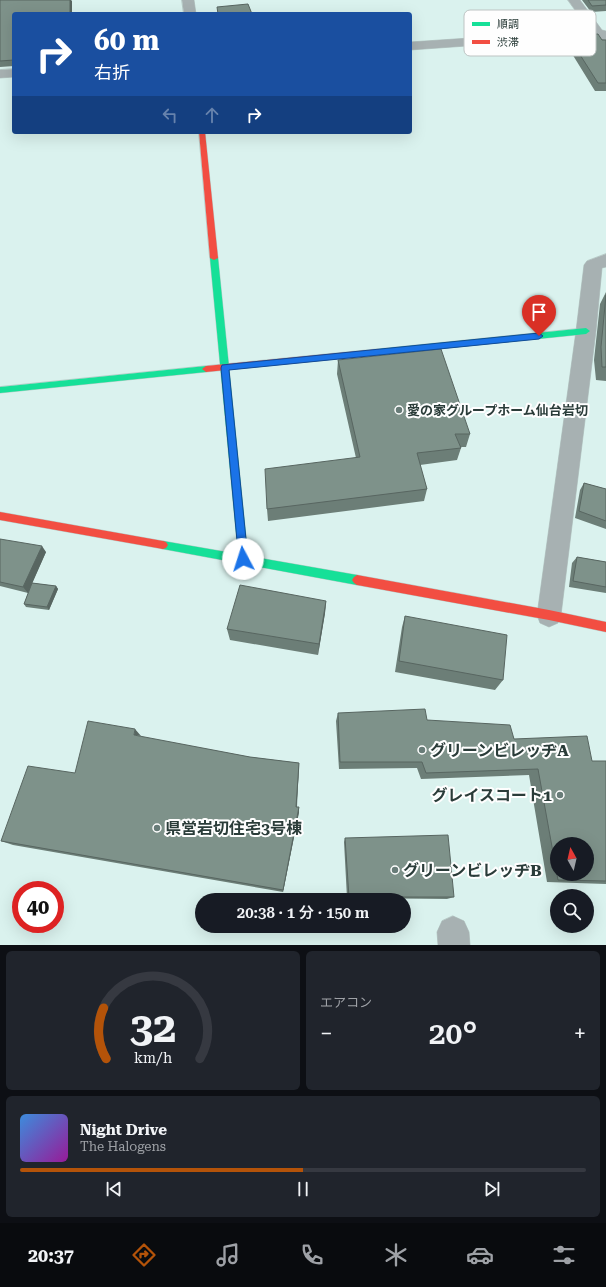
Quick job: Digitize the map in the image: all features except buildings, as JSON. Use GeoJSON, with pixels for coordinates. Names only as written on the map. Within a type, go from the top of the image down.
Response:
{"type":"FeatureCollection","features":[{"type":"Feature","properties":{"kind":"street"},"geometry":{"type":"LineString","coordinates":[[188,0],[190,12]]}},
{"type":"Feature","properties":{"kind":"street"},"geometry":{"type":"LineString","coordinates":[[574,0],[582,10]]}},
{"type":"Feature","properties":{"kind":"street"},"geometry":{"type":"LineString","coordinates":[[596,28],[603,37]]}},
{"type":"Feature","properties":{"kind":"street"},"geometry":{"type":"LineString","coordinates":[[412,46],[464,43]]}},
{"type":"Feature","properties":{"kind":"street"},"geometry":{"type":"LineString","coordinates":[[0,74],[12,73]]}},
{"type":"Feature","properties":{"kind":"street"},"geometry":{"type":"LineString","coordinates":[[202,134],[243,559]]}},
{"type":"Feature","properties":{"kind":"street"},"geometry":{"type":"LineString","coordinates":[[549,615],[586,332],[593,265],[606,260]]}},
{"type":"Feature","properties":{"kind":"street"},"geometry":{"type":"LineString","coordinates":[[0,390],[586,332]]}},
{"type":"Feature","properties":{"kind":"street"},"geometry":{"type":"LineString","coordinates":[[0,516],[549,615],[606,627]]}},
{"type":"Feature","properties":{"kind":"traffic: fast"},"geometry":{"type":"LineString","coordinates":[[214,258],[243,559]]}},
{"type":"Feature","properties":{"kind":"traffic: fast"},"geometry":{"type":"LineString","coordinates":[[379,352],[586,331]]}},
{"type":"Feature","properties":{"kind":"traffic: fast"},"geometry":{"type":"LineString","coordinates":[[0,390],[206,369]]}},
{"type":"Feature","properties":{"kind":"traffic: fast"},"geometry":{"type":"LineString","coordinates":[[163,545],[357,580]]}},
{"type":"Feature","properties":{"kind":"traffic: jam"},"geometry":{"type":"LineString","coordinates":[[202,134],[214,258]]}},
{"type":"Feature","properties":{"kind":"traffic: jam"},"geometry":{"type":"LineString","coordinates":[[206,369],[379,352]]}},
{"type":"Feature","properties":{"kind":"traffic: jam"},"geometry":{"type":"LineString","coordinates":[[0,516],[163,545]]}},
{"type":"Feature","properties":{"kind":"traffic: jam"},"geometry":{"type":"LineString","coordinates":[[357,580],[549,615],[606,627]]}},
{"type":"Feature","properties":{"kind":"place","name":"愛の家グループホーム仙台岩切"},"geometry":{"type":"Point","coordinates":[399,410]}},
{"type":"Feature","properties":{"kind":"place","name":"グリーンビレッヂA"},"geometry":{"type":"Point","coordinates":[422,750]}},
{"type":"Feature","properties":{"kind":"place","name":"グレイスコート1"},"geometry":{"type":"Point","coordinates":[560,795]}},
{"type":"Feature","properties":{"kind":"place","name":"県営岩切住宅3号棟"},"geometry":{"type":"Point","coordinates":[157,828]}},
{"type":"Feature","properties":{"kind":"place","name":"グリーンビレッヂB"},"geometry":{"type":"Point","coordinates":[395,870]}},
{"type":"Feature","properties":{"kind":"route"},"geometry":{"type":"LineString","coordinates":[[243,559],[225,368],[539,336]]}}]}
